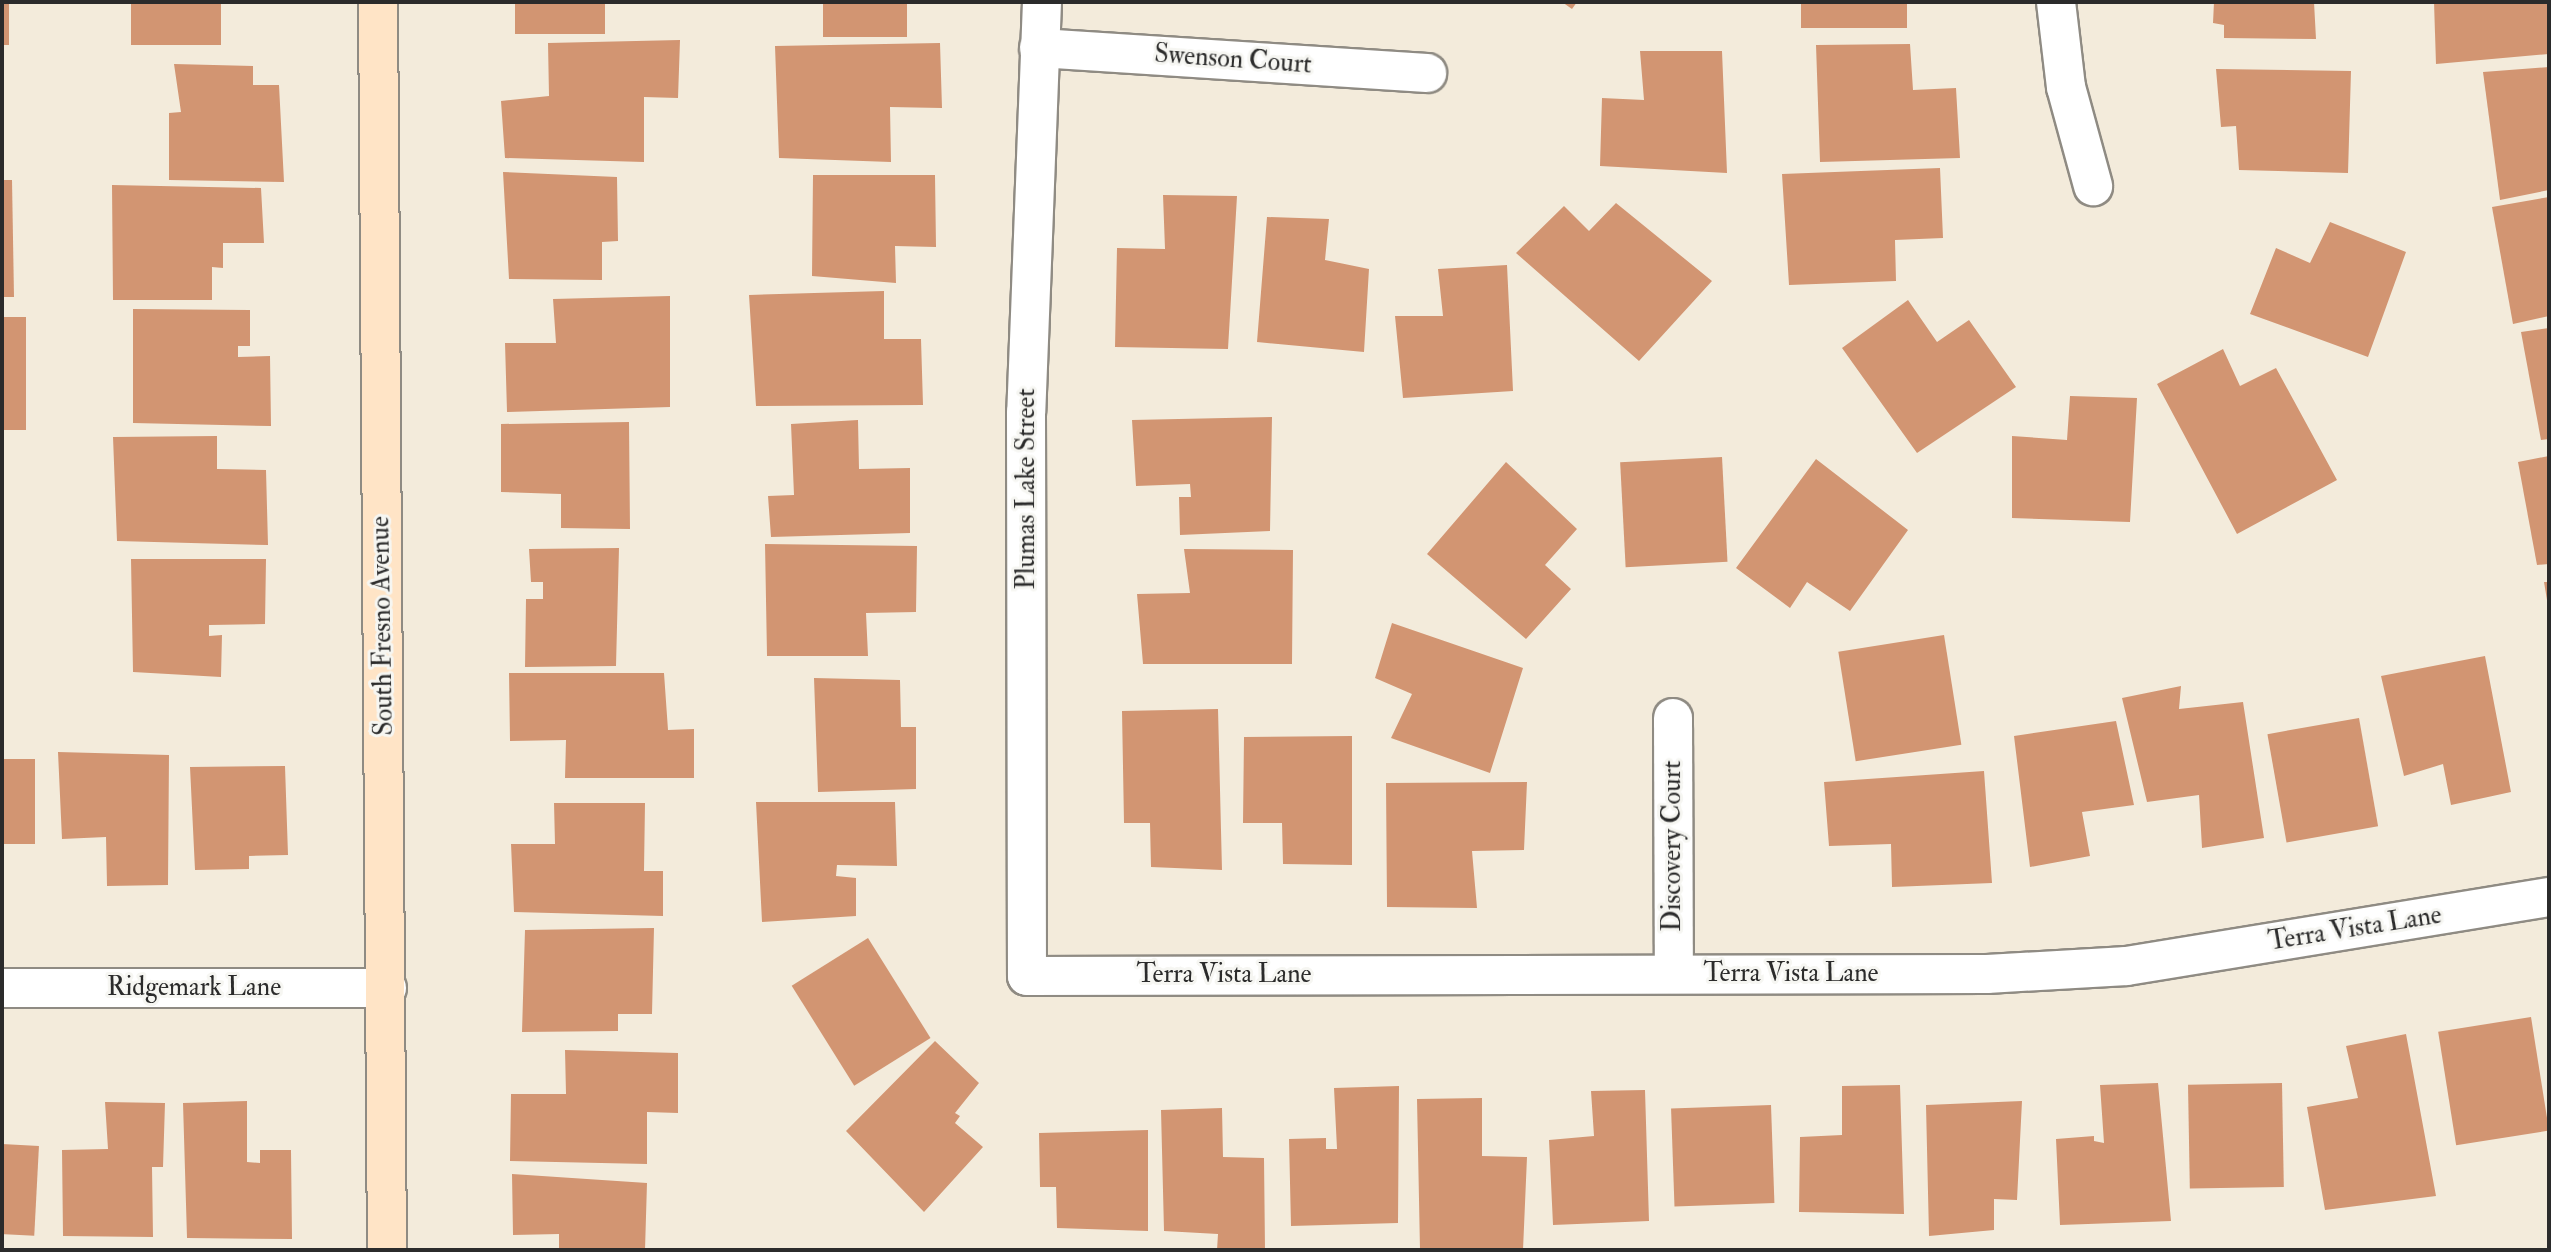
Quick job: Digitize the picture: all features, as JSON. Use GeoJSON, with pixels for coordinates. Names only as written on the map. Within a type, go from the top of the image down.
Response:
{"type":"FeatureCollection","features":[{"type":"Feature","properties":{"kind":"street","name":"South Fresno Avenue"},"geometry":{"type":"LineString","coordinates":[[378,2],[387,1250]]}},
{"type":"Feature","properties":{"kind":"street","name":"Plumas Lake Street"},"geometry":{"type":"LineString","coordinates":[[1027,976],[1026,412],[1042,2]]}},
{"type":"Feature","properties":{"kind":"street"},"geometry":{"type":"LineString","coordinates":[[2056,2],[2066,87],[2093,186]]}},
{"type":"Feature","properties":{"kind":"street","name":"Swenson Court"},"geometry":{"type":"LineString","coordinates":[[1039,48],[1427,73]]}},
{"type":"Feature","properties":{"kind":"street","name":"Discovery Court"},"geometry":{"type":"LineString","coordinates":[[1672,719],[1674,974]]}},
{"type":"Feature","properties":{"kind":"street","name":"Terra Vista Lane"},"geometry":{"type":"LineString","coordinates":[[1027,976],[1987,974],[2127,966],[2549,897]]}},
{"type":"Feature","properties":{"kind":"street","name":"Ridgemark Lane"},"geometry":{"type":"LineString","coordinates":[[2,988],[387,988]]}},
{"type":"Feature","properties":{"kind":"building"},"geometry":{"type":"Polygon","coordinates":[[[2,2],[9,2],[9,45],[2,45],[2,2]]]}},
{"type":"Feature","properties":{"kind":"building"},"geometry":{"type":"Polygon","coordinates":[[[131,2],[221,2],[221,45],[131,45],[131,2]]]}},
{"type":"Feature","properties":{"kind":"building"},"geometry":{"type":"Polygon","coordinates":[[[515,2],[605,2],[605,34],[515,34],[515,2]]]}},
{"type":"Feature","properties":{"kind":"building"},"geometry":{"type":"Polygon","coordinates":[[[823,2],[907,2],[907,37],[823,37],[823,2]]]}},
{"type":"Feature","properties":{"kind":"building"},"geometry":{"type":"Polygon","coordinates":[[[1562,2],[1577,2],[1572,9],[1562,2]]]}},
{"type":"Feature","properties":{"kind":"building"},"geometry":{"type":"Polygon","coordinates":[[[1801,2],[1907,2],[1907,28],[1801,28],[1801,2]]]}},
{"type":"Feature","properties":{"kind":"building"},"geometry":{"type":"Polygon","coordinates":[[[2214,2],[2314,2],[2316,39],[2224,38],[2224,25],[2213,23],[2214,2]]]}},
{"type":"Feature","properties":{"kind":"building"},"geometry":{"type":"Polygon","coordinates":[[[2434,2],[2549,2],[2549,54],[2436,64],[2434,2]]]}},
{"type":"Feature","properties":{"kind":"building"},"geometry":{"type":"Polygon","coordinates":[[[680,40],[678,98],[644,97],[644,162],[505,158],[501,101],[549,96],[548,43],[680,40]]]}},
{"type":"Feature","properties":{"kind":"building"},"geometry":{"type":"Polygon","coordinates":[[[940,43],[942,108],[890,107],[891,162],[779,158],[775,46],[940,43]]]}},
{"type":"Feature","properties":{"kind":"building"},"geometry":{"type":"Polygon","coordinates":[[[1910,44],[1913,90],[1956,88],[1960,158],[1820,162],[1816,45],[1910,44]]]}},
{"type":"Feature","properties":{"kind":"building"},"geometry":{"type":"Polygon","coordinates":[[[1640,51],[1722,51],[1727,173],[1600,166],[1602,98],[1644,100],[1640,51]]]}},
{"type":"Feature","properties":{"kind":"building"},"geometry":{"type":"Polygon","coordinates":[[[174,64],[253,66],[253,85],[279,85],[284,182],[169,180],[169,113],[181,112],[174,64]]]}},
{"type":"Feature","properties":{"kind":"building"},"geometry":{"type":"Polygon","coordinates":[[[2549,67],[2549,190],[2500,200],[2483,72],[2549,67]]]}},
{"type":"Feature","properties":{"kind":"building"},"geometry":{"type":"Polygon","coordinates":[[[2216,69],[2351,71],[2348,173],[2239,170],[2236,126],[2221,127],[2216,69]]]}},
{"type":"Feature","properties":{"kind":"building"},"geometry":{"type":"Polygon","coordinates":[[[1940,168],[1943,238],[1895,240],[1896,281],[1789,285],[1782,174],[1940,168]]]}},
{"type":"Feature","properties":{"kind":"building"},"geometry":{"type":"Polygon","coordinates":[[[503,172],[617,177],[618,241],[602,242],[602,280],[509,279],[503,172]]]}},
{"type":"Feature","properties":{"kind":"building"},"geometry":{"type":"Polygon","coordinates":[[[813,175],[935,175],[936,247],[895,246],[896,283],[812,276],[813,175]]]}},
{"type":"Feature","properties":{"kind":"building"},"geometry":{"type":"Polygon","coordinates":[[[2,180],[12,180],[14,297],[2,297],[2,180]]]}},
{"type":"Feature","properties":{"kind":"building"},"geometry":{"type":"Polygon","coordinates":[[[112,185],[261,188],[264,243],[223,243],[223,268],[212,267],[212,300],[113,300],[112,185]]]}},
{"type":"Feature","properties":{"kind":"building"},"geometry":{"type":"Polygon","coordinates":[[[1163,195],[1237,196],[1228,349],[1115,347],[1117,248],[1165,249],[1163,195]]]}},
{"type":"Feature","properties":{"kind":"building"},"geometry":{"type":"Polygon","coordinates":[[[2549,197],[2549,316],[2513,324],[2492,207],[2549,197]]]}},
{"type":"Feature","properties":{"kind":"building"},"geometry":{"type":"Polygon","coordinates":[[[1616,203],[1712,281],[1639,361],[1516,253],[1564,206],[1589,231],[1616,203]]]}},
{"type":"Feature","properties":{"kind":"building"},"geometry":{"type":"Polygon","coordinates":[[[1267,217],[1329,219],[1325,260],[1369,269],[1364,352],[1257,342],[1267,217]]]}},
{"type":"Feature","properties":{"kind":"building"},"geometry":{"type":"Polygon","coordinates":[[[2330,222],[2406,252],[2368,357],[2250,314],[2276,248],[2310,263],[2330,222]]]}},
{"type":"Feature","properties":{"kind":"building"},"geometry":{"type":"Polygon","coordinates":[[[1507,265],[1513,391],[1403,398],[1395,316],[1443,316],[1438,269],[1507,265]]]}},
{"type":"Feature","properties":{"kind":"building"},"geometry":{"type":"Polygon","coordinates":[[[884,291],[884,339],[921,339],[923,405],[756,406],[749,295],[884,291]]]}},
{"type":"Feature","properties":{"kind":"building"},"geometry":{"type":"Polygon","coordinates":[[[670,296],[670,407],[507,412],[505,343],[556,343],[553,299],[670,296]]]}},
{"type":"Feature","properties":{"kind":"building"},"geometry":{"type":"Polygon","coordinates":[[[1908,300],[1937,342],[1969,320],[2016,387],[1917,453],[1842,348],[1908,300]]]}},
{"type":"Feature","properties":{"kind":"building"},"geometry":{"type":"Polygon","coordinates":[[[133,309],[250,310],[250,346],[238,346],[238,357],[270,356],[271,426],[133,423],[133,309]]]}},
{"type":"Feature","properties":{"kind":"building"},"geometry":{"type":"Polygon","coordinates":[[[2,317],[26,317],[26,430],[2,430],[2,317]]]}},
{"type":"Feature","properties":{"kind":"building"},"geometry":{"type":"Polygon","coordinates":[[[2549,328],[2549,439],[2541,440],[2521,332],[2549,328]]]}},
{"type":"Feature","properties":{"kind":"building"},"geometry":{"type":"Polygon","coordinates":[[[2223,349],[2240,386],[2276,368],[2337,480],[2237,534],[2157,384],[2223,349]]]}},
{"type":"Feature","properties":{"kind":"building"},"geometry":{"type":"Polygon","coordinates":[[[2070,396],[2137,398],[2130,522],[2012,518],[2012,436],[2067,440],[2070,396]]]}},
{"type":"Feature","properties":{"kind":"building"},"geometry":{"type":"Polygon","coordinates":[[[1272,417],[1270,531],[1180,535],[1179,497],[1191,497],[1190,484],[1136,486],[1132,420],[1272,417]]]}},
{"type":"Feature","properties":{"kind":"building"},"geometry":{"type":"Polygon","coordinates":[[[858,420],[859,469],[910,468],[910,533],[771,537],[768,496],[794,495],[791,424],[858,420]]]}},
{"type":"Feature","properties":{"kind":"building"},"geometry":{"type":"Polygon","coordinates":[[[629,422],[630,529],[561,528],[561,494],[501,492],[501,424],[629,422]]]}},
{"type":"Feature","properties":{"kind":"building"},"geometry":{"type":"Polygon","coordinates":[[[217,436],[217,469],[266,470],[268,545],[117,541],[113,437],[217,436]]]}},
{"type":"Feature","properties":{"kind":"building"},"geometry":{"type":"Polygon","coordinates":[[[2549,456],[2549,564],[2537,565],[2518,462],[2549,456]]]}},
{"type":"Feature","properties":{"kind":"building"},"geometry":{"type":"Polygon","coordinates":[[[1722,457],[1727,562],[1626,567],[1620,462],[1722,457]]]}},
{"type":"Feature","properties":{"kind":"building"},"geometry":{"type":"Polygon","coordinates":[[[1816,459],[1908,530],[1850,611],[1807,582],[1790,608],[1736,568],[1816,459]]]}},
{"type":"Feature","properties":{"kind":"building"},"geometry":{"type":"Polygon","coordinates":[[[1506,462],[1577,529],[1545,565],[1571,589],[1526,639],[1427,554],[1506,462]]]}},
{"type":"Feature","properties":{"kind":"building"},"geometry":{"type":"Polygon","coordinates":[[[765,544],[917,546],[916,612],[866,613],[868,656],[767,656],[765,544]]]}},
{"type":"Feature","properties":{"kind":"building"},"geometry":{"type":"Polygon","coordinates":[[[619,548],[616,666],[525,667],[526,599],[543,599],[543,582],[531,582],[529,549],[619,548]]]}},
{"type":"Feature","properties":{"kind":"building"},"geometry":{"type":"Polygon","coordinates":[[[1184,549],[1293,550],[1292,664],[1143,664],[1137,594],[1190,593],[1184,549]]]}},
{"type":"Feature","properties":{"kind":"building"},"geometry":{"type":"Polygon","coordinates":[[[131,559],[266,559],[265,624],[209,625],[209,636],[222,635],[221,677],[133,672],[131,559]]]}},
{"type":"Feature","properties":{"kind":"building"},"geometry":{"type":"Polygon","coordinates":[[[2544,582],[2549,582],[2548,606],[2544,582]]]}},
{"type":"Feature","properties":{"kind":"building"},"geometry":{"type":"Polygon","coordinates":[[[1392,623],[1523,668],[1490,773],[1391,738],[1412,694],[1375,678],[1392,623]]]}},
{"type":"Feature","properties":{"kind":"building"},"geometry":{"type":"Polygon","coordinates":[[[1944,635],[1961,745],[1856,761],[1838,652],[1944,635]]]}},
{"type":"Feature","properties":{"kind":"building"},"geometry":{"type":"Polygon","coordinates":[[[2485,656],[2511,792],[2451,805],[2443,764],[2404,776],[2381,676],[2485,656]]]}},
{"type":"Feature","properties":{"kind":"building"},"geometry":{"type":"Polygon","coordinates":[[[509,673],[664,673],[668,730],[694,729],[694,778],[565,778],[566,740],[510,741],[509,673]]]}},
{"type":"Feature","properties":{"kind":"building"},"geometry":{"type":"Polygon","coordinates":[[[814,678],[900,680],[901,727],[916,727],[916,789],[818,792],[814,678]]]}},
{"type":"Feature","properties":{"kind":"building"},"geometry":{"type":"Polygon","coordinates":[[[2181,686],[2179,709],[2243,702],[2264,838],[2202,848],[2199,795],[2147,802],[2122,698],[2181,686]]]}},
{"type":"Feature","properties":{"kind":"building"},"geometry":{"type":"Polygon","coordinates":[[[1218,709],[1222,870],[1151,867],[1150,823],[1124,823],[1122,711],[1218,709]]]}},
{"type":"Feature","properties":{"kind":"building"},"geometry":{"type":"Polygon","coordinates":[[[2359,718],[2378,826],[2287,842],[2267,734],[2359,718]]]}},
{"type":"Feature","properties":{"kind":"building"},"geometry":{"type":"Polygon","coordinates":[[[2116,721],[2134,805],[2082,812],[2090,856],[2030,867],[2014,736],[2116,721]]]}},
{"type":"Feature","properties":{"kind":"building"},"geometry":{"type":"Polygon","coordinates":[[[1352,736],[1352,865],[1283,864],[1282,823],[1243,823],[1244,737],[1352,736]]]}},
{"type":"Feature","properties":{"kind":"building"},"geometry":{"type":"Polygon","coordinates":[[[58,752],[169,755],[168,885],[107,886],[106,837],[62,839],[58,752]]]}},
{"type":"Feature","properties":{"kind":"building"},"geometry":{"type":"Polygon","coordinates":[[[2,759],[35,759],[35,844],[2,844],[2,759]]]}},
{"type":"Feature","properties":{"kind":"building"},"geometry":{"type":"Polygon","coordinates":[[[285,766],[288,855],[249,856],[249,869],[195,870],[190,767],[285,766]]]}},
{"type":"Feature","properties":{"kind":"building"},"geometry":{"type":"Polygon","coordinates":[[[1984,771],[1992,883],[1892,887],[1891,844],[1829,846],[1824,782],[1984,771]]]}},
{"type":"Feature","properties":{"kind":"building"},"geometry":{"type":"Polygon","coordinates":[[[1527,782],[1524,850],[1472,851],[1477,908],[1387,907],[1386,783],[1527,782]]]}},
{"type":"Feature","properties":{"kind":"building"},"geometry":{"type":"Polygon","coordinates":[[[756,802],[895,802],[897,866],[837,865],[836,876],[856,878],[856,916],[762,922],[756,802]]]}},
{"type":"Feature","properties":{"kind":"building"},"geometry":{"type":"Polygon","coordinates":[[[554,803],[645,803],[644,871],[663,871],[663,916],[514,912],[511,844],[555,844],[554,803]]]}},
{"type":"Feature","properties":{"kind":"building"},"geometry":{"type":"Polygon","coordinates":[[[654,928],[652,1014],[618,1014],[618,1031],[522,1032],[525,930],[654,928]]]}},
{"type":"Feature","properties":{"kind":"building"},"geometry":{"type":"Polygon","coordinates":[[[868,938],[931,1038],[854,1086],[792,986],[868,938]]]}},
{"type":"Feature","properties":{"kind":"building"},"geometry":{"type":"Polygon","coordinates":[[[2531,1017],[2549,1131],[2456,1145],[2438,1032],[2531,1017]]]}},
{"type":"Feature","properties":{"kind":"building"},"geometry":{"type":"Polygon","coordinates":[[[2406,1034],[2436,1196],[2325,1210],[2307,1107],[2358,1098],[2346,1046],[2406,1034]]]}},
{"type":"Feature","properties":{"kind":"building"},"geometry":{"type":"Polygon","coordinates":[[[935,1041],[979,1083],[955,1113],[960,1116],[955,1123],[983,1147],[924,1212],[846,1131],[935,1041]]]}},
{"type":"Feature","properties":{"kind":"building"},"geometry":{"type":"Polygon","coordinates":[[[565,1050],[678,1053],[678,1113],[647,1112],[647,1164],[510,1161],[511,1094],[566,1094],[565,1050]]]}},
{"type":"Feature","properties":{"kind":"building"},"geometry":{"type":"Polygon","coordinates":[[[2158,1083],[2171,1221],[2060,1225],[2056,1139],[2094,1136],[2094,1141],[2104,1143],[2100,1085],[2158,1083]]]}},
{"type":"Feature","properties":{"kind":"building"},"geometry":{"type":"Polygon","coordinates":[[[2282,1083],[2284,1187],[2190,1189],[2188,1085],[2282,1083]]]}},
{"type":"Feature","properties":{"kind":"building"},"geometry":{"type":"Polygon","coordinates":[[[1900,1085],[1904,1214],[1799,1212],[1800,1137],[1842,1135],[1842,1086],[1900,1085]]]}},
{"type":"Feature","properties":{"kind":"building"},"geometry":{"type":"Polygon","coordinates":[[[1399,1086],[1398,1223],[1291,1226],[1289,1139],[1326,1138],[1326,1149],[1337,1149],[1334,1088],[1399,1086]]]}},
{"type":"Feature","properties":{"kind":"building"},"geometry":{"type":"Polygon","coordinates":[[[1645,1090],[1649,1221],[1553,1225],[1549,1140],[1594,1136],[1591,1091],[1645,1090]]]}},
{"type":"Feature","properties":{"kind":"building"},"geometry":{"type":"Polygon","coordinates":[[[1482,1098],[1482,1156],[1527,1157],[1523,1250],[1420,1250],[1417,1099],[1482,1098]]]}},
{"type":"Feature","properties":{"kind":"building"},"geometry":{"type":"Polygon","coordinates":[[[247,1101],[247,1162],[260,1163],[260,1150],[291,1150],[292,1239],[187,1238],[183,1103],[247,1101]]]}},
{"type":"Feature","properties":{"kind":"building"},"geometry":{"type":"Polygon","coordinates":[[[2022,1101],[2017,1200],[1994,1199],[1994,1230],[1929,1236],[1926,1105],[2022,1101]]]}},
{"type":"Feature","properties":{"kind":"building"},"geometry":{"type":"Polygon","coordinates":[[[105,1102],[165,1103],[163,1167],[152,1167],[153,1237],[63,1236],[62,1150],[108,1149],[105,1102]]]}},
{"type":"Feature","properties":{"kind":"building"},"geometry":{"type":"Polygon","coordinates":[[[1771,1105],[1774,1203],[1674,1206],[1671,1108],[1771,1105]]]}},
{"type":"Feature","properties":{"kind":"building"},"geometry":{"type":"Polygon","coordinates":[[[1222,1108],[1223,1157],[1264,1158],[1265,1250],[1217,1250],[1218,1234],[1164,1231],[1161,1110],[1222,1108]]]}},
{"type":"Feature","properties":{"kind":"building"},"geometry":{"type":"Polygon","coordinates":[[[1148,1130],[1148,1231],[1057,1228],[1056,1187],[1040,1187],[1039,1133],[1148,1130]]]}},
{"type":"Feature","properties":{"kind":"building"},"geometry":{"type":"Polygon","coordinates":[[[2,1144],[39,1146],[34,1236],[2,1234],[2,1144]]]}},
{"type":"Feature","properties":{"kind":"building"},"geometry":{"type":"Polygon","coordinates":[[[512,1174],[647,1183],[645,1250],[559,1250],[559,1234],[513,1235],[512,1174]]]}}]}
